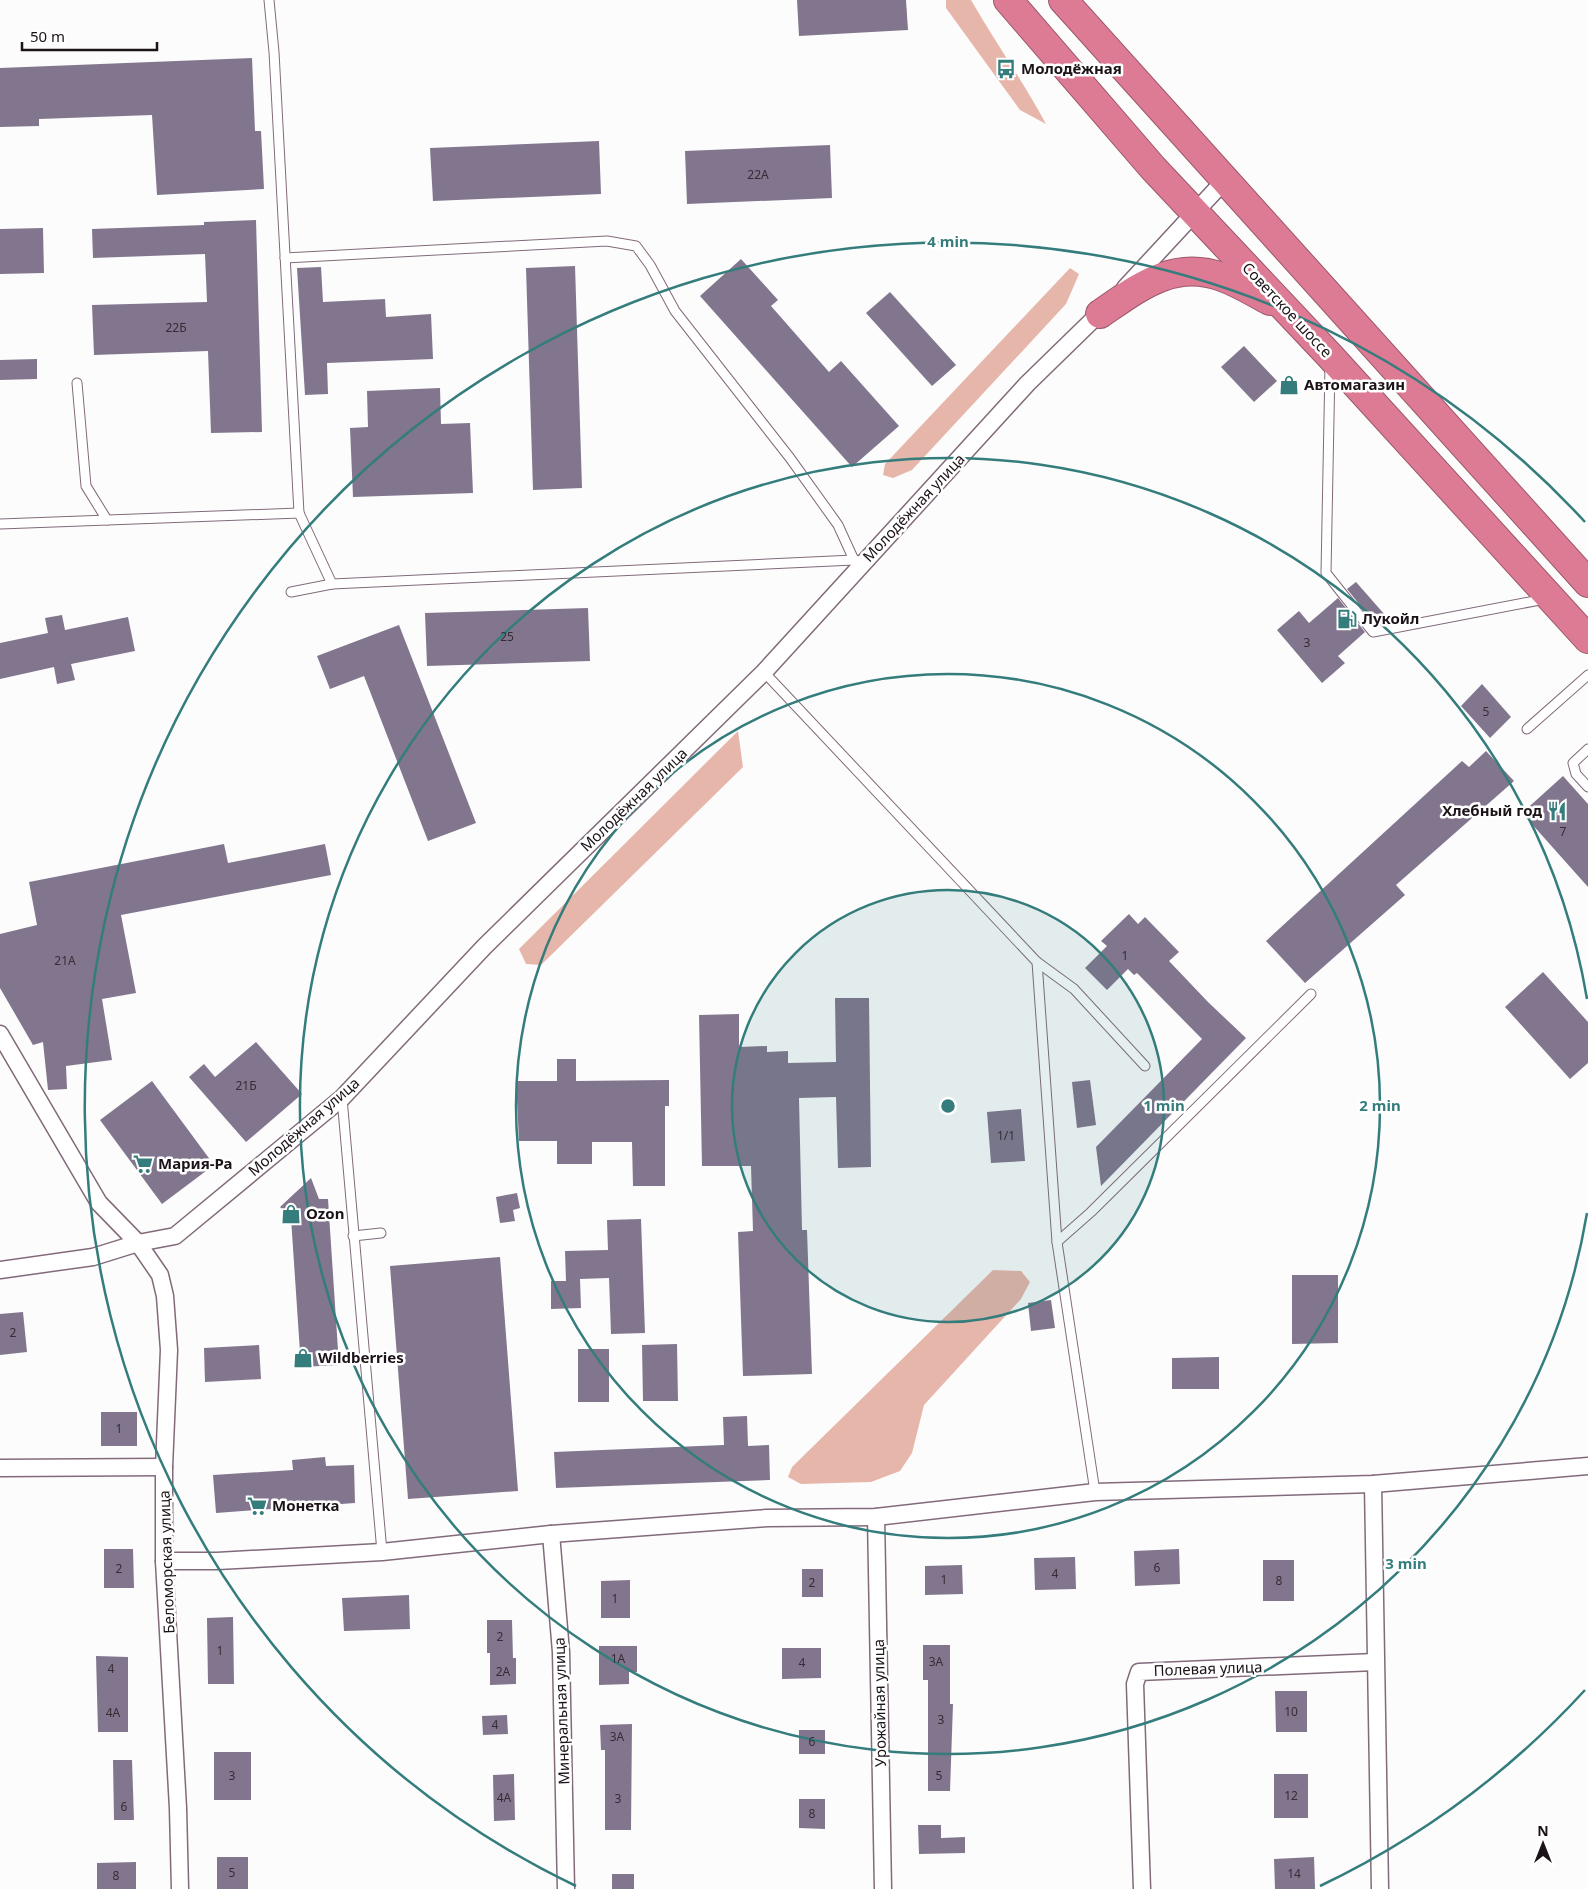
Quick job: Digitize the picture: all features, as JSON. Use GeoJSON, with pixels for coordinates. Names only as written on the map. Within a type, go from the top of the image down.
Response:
{"type":"FeatureCollection","features":[{"type":"Feature","properties":{"kind":"highway","name":"Советское шоссе"},"geometry":{"type":"LineString","coordinates":[[1008,0],[1194,212],[1287,309],[1588,639]]}},
{"type":"Feature","properties":{"kind":"highway"},"geometry":{"type":"LineString","coordinates":[[1063,0],[1588,583]]}},
{"type":"Feature","properties":{"kind":"highway"},"geometry":{"type":"LineString","coordinates":[[1100,314],[1148,281],[1172,273],[1198,272],[1222,277],[1287,309]]}},
{"type":"Feature","properties":{"kind":"street","name":"Молодёжная улица"},"geometry":{"type":"LineString","coordinates":[[0,1270],[92,1257],[138,1243],[175,1236],[342,1098],[484,946],[764,672],[859,561],[1027,384],[1100,314],[1224,181]]}},
{"type":"Feature","properties":{"kind":"street","name":"Беломорская улица"},"geometry":{"type":"LineString","coordinates":[[0,1034],[99,1203],[138,1243],[160,1275],[165,1296],[169,1350],[164,1467],[164,1561],[178,1808],[180,1889]]}},
{"type":"Feature","properties":{"kind":"street"},"geometry":{"type":"LineString","coordinates":[[164,1561],[217,1562],[382,1552],[551,1534],[767,1518],[876,1517],[1096,1492],[1373,1484],[1588,1466]]}},
{"type":"Feature","properties":{"kind":"street"},"geometry":{"type":"LineString","coordinates":[[0,1467],[164,1467]]}},
{"type":"Feature","properties":{"kind":"street"},"geometry":{"type":"LineString","coordinates":[[1373,1484],[1380,1889]]}},
{"type":"Feature","properties":{"kind":"street","name":"Урожайная улица"},"geometry":{"type":"LineString","coordinates":[[876,1517],[883,1889]]}},
{"type":"Feature","properties":{"kind":"street","name":"Минеральная улица"},"geometry":{"type":"LineString","coordinates":[[551,1534],[561,1652],[566,1889]]}},
{"type":"Feature","properties":{"kind":"street","name":"Полевая улица"},"geometry":{"type":"LineString","coordinates":[[1142,1889],[1135,1684],[1139,1672],[1375,1662]]}},
{"type":"Feature","properties":{"kind":"lane"},"geometry":{"type":"LineString","coordinates":[[269,0],[274,52],[299,513],[332,584]]}},
{"type":"Feature","properties":{"kind":"lane"},"geometry":{"type":"LineString","coordinates":[[285,258],[607,241],[636,246],[650,265],[674,310],[790,458],[838,525],[859,561],[332,584],[291,592]]}},
{"type":"Feature","properties":{"kind":"lane"},"geometry":{"type":"LineString","coordinates":[[1330,356],[1326,573],[1373,632],[1551,598]]}},
{"type":"Feature","properties":{"kind":"lane"},"geometry":{"type":"LineString","coordinates":[[77,383],[86,486],[107,520]]}},
{"type":"Feature","properties":{"kind":"lane"},"geometry":{"type":"LineString","coordinates":[[0,524],[299,513]]}},
{"type":"Feature","properties":{"kind":"lane"},"geometry":{"type":"LineString","coordinates":[[764,672],[1036,962],[1074,989],[1145,1066]]}},
{"type":"Feature","properties":{"kind":"lane"},"geometry":{"type":"LineString","coordinates":[[1527,729],[1588,676]]}},
{"type":"Feature","properties":{"kind":"lane"},"geometry":{"type":"LineString","coordinates":[[1588,749],[1573,763],[1576,774],[1588,787]]}},
{"type":"Feature","properties":{"kind":"lane"},"geometry":{"type":"LineString","coordinates":[[1036,962],[1057,1242],[1096,1492]]}},
{"type":"Feature","properties":{"kind":"lane"},"geometry":{"type":"LineString","coordinates":[[1057,1242],[1091,1212],[1311,994]]}},
{"type":"Feature","properties":{"kind":"lane"},"geometry":{"type":"LineString","coordinates":[[342,1098],[382,1552]]}},
{"type":"Feature","properties":{"kind":"lane"},"geometry":{"type":"LineString","coordinates":[[353,1236],[381,1233]]}},
{"type":"Feature","properties":{"kind":"shaded area"},"geometry":{"type":"Polygon","coordinates":[[[946,0],[971,0],[1046,124],[1020,110],[946,8],[946,0]]]}},
{"type":"Feature","properties":{"kind":"shaded area"},"geometry":{"type":"Polygon","coordinates":[[[1070,268],[1079,274],[1066,304],[912,470],[893,478],[883,475],[885,464],[1070,268]]]}},
{"type":"Feature","properties":{"kind":"shaded area"},"geometry":{"type":"Polygon","coordinates":[[[738,731],[743,767],[541,965],[526,964],[519,949],[738,731]]]}},
{"type":"Feature","properties":{"kind":"shaded area"},"geometry":{"type":"Polygon","coordinates":[[[993,1270],[1021,1271],[1030,1282],[1021,1299],[924,1405],[912,1453],[900,1471],[871,1482],[801,1484],[788,1477],[792,1467],[993,1270]]]}},
{"type":"Feature","properties":{"kind":"building"},"geometry":{"type":"Polygon","coordinates":[[[797,0],[906,0],[908,30],[799,36],[797,0]]]}},
{"type":"Feature","properties":{"kind":"building"},"geometry":{"type":"Polygon","coordinates":[[[252,58],[255,131],[261,131],[264,189],[157,195],[152,115],[39,119],[39,126],[0,127],[0,68],[252,58]]]}},
{"type":"Feature","properties":{"kind":"building"},"geometry":{"type":"Polygon","coordinates":[[[599,141],[601,194],[433,201],[430,148],[599,141]]]}},
{"type":"Feature","properties":{"kind":"building"},"geometry":{"type":"Polygon","coordinates":[[[830,145],[832,198],[687,204],[685,151],[830,145]]]}},
{"type":"Feature","properties":{"kind":"building"},"geometry":{"type":"Polygon","coordinates":[[[256,220],[262,432],[211,433],[208,351],[94,355],[92,305],[207,302],[205,254],[93,258],[92,229],[204,225],[204,222],[256,220]]]}},
{"type":"Feature","properties":{"kind":"building"},"geometry":{"type":"Polygon","coordinates":[[[43,228],[44,273],[0,274],[0,229],[43,228]]]}},
{"type":"Feature","properties":{"kind":"building"},"geometry":{"type":"Polygon","coordinates":[[[741,259],[778,300],[771,306],[829,372],[841,361],[899,426],[852,467],[700,296],[741,259]]]}},
{"type":"Feature","properties":{"kind":"building"},"geometry":{"type":"Polygon","coordinates":[[[575,266],[582,488],[533,490],[526,268],[575,266]]]}},
{"type":"Feature","properties":{"kind":"building"},"geometry":{"type":"Polygon","coordinates":[[[321,267],[323,302],[385,299],[386,317],[431,314],[433,359],[327,363],[328,394],[305,395],[297,268],[321,267]]]}},
{"type":"Feature","properties":{"kind":"building"},"geometry":{"type":"Polygon","coordinates":[[[890,292],[956,365],[932,386],[866,313],[890,292]]]}},
{"type":"Feature","properties":{"kind":"building"},"geometry":{"type":"Polygon","coordinates":[[[1244,346],[1277,381],[1254,402],[1221,367],[1244,346]]]}},
{"type":"Feature","properties":{"kind":"building"},"geometry":{"type":"Polygon","coordinates":[[[37,359],[37,379],[0,380],[0,360],[37,359]]]}},
{"type":"Feature","properties":{"kind":"building"},"geometry":{"type":"Polygon","coordinates":[[[440,388],[441,424],[470,423],[473,493],[353,497],[350,428],[368,427],[367,391],[440,388]]]}},
{"type":"Feature","properties":{"kind":"building"},"geometry":{"type":"Polygon","coordinates":[[[1356,582],[1385,615],[1375,624],[1347,589],[1356,582]]]}},
{"type":"Feature","properties":{"kind":"building"},"geometry":{"type":"Polygon","coordinates":[[[1338,598],[1365,632],[1338,656],[1345,663],[1322,683],[1277,630],[1299,611],[1309,623],[1338,598]]]}},
{"type":"Feature","properties":{"kind":"building"},"geometry":{"type":"Polygon","coordinates":[[[588,608],[590,661],[427,666],[425,613],[588,608]]]}},
{"type":"Feature","properties":{"kind":"building"},"geometry":{"type":"Polygon","coordinates":[[[62,615],[65,630],[128,617],[135,651],[71,664],[75,680],[57,684],[54,667],[0,679],[0,643],[48,633],[45,618],[62,615]]]}},
{"type":"Feature","properties":{"kind":"building"},"geometry":{"type":"Polygon","coordinates":[[[399,625],[476,823],[428,841],[364,676],[330,689],[317,656],[399,625]]]}},
{"type":"Feature","properties":{"kind":"building"},"geometry":{"type":"Polygon","coordinates":[[[1482,684],[1511,717],[1490,738],[1461,706],[1482,684]]]}},
{"type":"Feature","properties":{"kind":"building"},"geometry":{"type":"Polygon","coordinates":[[[1486,751],[1514,781],[1396,885],[1405,895],[1305,983],[1266,941],[1462,761],[1469,767],[1486,751]]]}},
{"type":"Feature","properties":{"kind":"building"},"geometry":{"type":"Polygon","coordinates":[[[1563,776],[1588,804],[1588,887],[1522,813],[1563,776]]]}},
{"type":"Feature","properties":{"kind":"building"},"geometry":{"type":"Polygon","coordinates":[[[224,844],[228,863],[325,844],[331,875],[121,915],[136,993],[102,999],[112,1060],[66,1066],[67,1089],[48,1090],[43,1042],[33,1045],[0,988],[0,934],[37,925],[29,882],[224,844]]]}},
{"type":"Feature","properties":{"kind":"building"},"geometry":{"type":"Polygon","coordinates":[[[1129,914],[1138,924],[1145,917],[1179,952],[1169,961],[1246,1038],[1101,1186],[1096,1147],[1202,1039],[1137,973],[1134,975],[1128,969],[1107,990],[1085,968],[1107,946],[1101,941],[1129,914]]]}},
{"type":"Feature","properties":{"kind":"building"},"geometry":{"type":"Polygon","coordinates":[[[1543,972],[1588,1022],[1588,1063],[1570,1079],[1505,1007],[1543,972]]]}},
{"type":"Feature","properties":{"kind":"building"},"geometry":{"type":"Polygon","coordinates":[[[835,998],[869,998],[871,1167],[838,1168],[836,1097],[799,1098],[802,1230],[807,1230],[812,1374],[743,1376],[738,1232],[753,1231],[751,1166],[702,1166],[699,1015],[739,1014],[739,1047],[767,1046],[767,1052],[788,1051],[788,1063],[836,1062],[835,998]]]}},
{"type":"Feature","properties":{"kind":"building"},"geometry":{"type":"Polygon","coordinates":[[[256,1042],[302,1094],[246,1142],[189,1077],[204,1064],[215,1077],[256,1042]]]}},
{"type":"Feature","properties":{"kind":"building"},"geometry":{"type":"Polygon","coordinates":[[[557,1059],[576,1059],[576,1081],[669,1080],[669,1106],[665,1106],[665,1186],[633,1186],[632,1142],[592,1142],[592,1164],[557,1164],[557,1141],[519,1141],[516,1081],[557,1081],[557,1059]]]}},
{"type":"Feature","properties":{"kind":"building"},"geometry":{"type":"Polygon","coordinates":[[[1090,1080],[1096,1125],[1077,1128],[1072,1082],[1090,1080]]]}},
{"type":"Feature","properties":{"kind":"building"},"geometry":{"type":"Polygon","coordinates":[[[152,1081],[214,1165],[162,1204],[100,1120],[152,1081]]]}},
{"type":"Feature","properties":{"kind":"building"},"geometry":{"type":"Polygon","coordinates":[[[1021,1109],[1025,1161],[991,1163],[987,1112],[1021,1109]]]}},
{"type":"Feature","properties":{"kind":"building"},"geometry":{"type":"Polygon","coordinates":[[[311,1178],[319,1199],[328,1199],[339,1365],[301,1367],[291,1218],[280,1207],[311,1178]]]}},
{"type":"Feature","properties":{"kind":"building"},"geometry":{"type":"Polygon","coordinates":[[[517,1193],[520,1208],[513,1210],[515,1221],[500,1223],[496,1197],[517,1193]]]}},
{"type":"Feature","properties":{"kind":"building"},"geometry":{"type":"Polygon","coordinates":[[[641,1219],[645,1333],[611,1334],[609,1278],[580,1279],[581,1308],[551,1309],[551,1281],[566,1281],[565,1251],[608,1250],[607,1220],[641,1219]]]}},
{"type":"Feature","properties":{"kind":"building"},"geometry":{"type":"Polygon","coordinates":[[[500,1257],[518,1491],[408,1499],[390,1266],[500,1257]]]}},
{"type":"Feature","properties":{"kind":"building"},"geometry":{"type":"Polygon","coordinates":[[[1292,1275],[1338,1275],[1338,1343],[1292,1344],[1292,1275]]]}},
{"type":"Feature","properties":{"kind":"building"},"geometry":{"type":"Polygon","coordinates":[[[1051,1300],[1055,1328],[1031,1331],[1028,1303],[1051,1300]]]}},
{"type":"Feature","properties":{"kind":"building"},"geometry":{"type":"Polygon","coordinates":[[[23,1312],[27,1352],[0,1355],[0,1314],[23,1312]]]}},
{"type":"Feature","properties":{"kind":"building"},"geometry":{"type":"Polygon","coordinates":[[[677,1344],[678,1401],[643,1401],[642,1345],[677,1344]]]}},
{"type":"Feature","properties":{"kind":"building"},"geometry":{"type":"Polygon","coordinates":[[[259,1345],[261,1379],[205,1382],[204,1348],[259,1345]]]}},
{"type":"Feature","properties":{"kind":"building"},"geometry":{"type":"Polygon","coordinates":[[[578,1349],[609,1349],[609,1402],[578,1402],[578,1349]]]}},
{"type":"Feature","properties":{"kind":"building"},"geometry":{"type":"Polygon","coordinates":[[[1219,1357],[1219,1389],[1172,1389],[1172,1358],[1219,1357]]]}},
{"type":"Feature","properties":{"kind":"building"},"geometry":{"type":"Polygon","coordinates":[[[101,1412],[137,1412],[137,1446],[101,1446],[101,1412]]]}},
{"type":"Feature","properties":{"kind":"building"},"geometry":{"type":"Polygon","coordinates":[[[747,1416],[748,1446],[769,1445],[770,1480],[556,1488],[554,1452],[724,1445],[723,1417],[747,1416]]]}},
{"type":"Feature","properties":{"kind":"building"},"geometry":{"type":"Polygon","coordinates":[[[325,1457],[326,1466],[354,1465],[355,1503],[216,1513],[213,1475],[293,1470],[292,1460],[325,1457]]]}},
{"type":"Feature","properties":{"kind":"building"},"geometry":{"type":"Polygon","coordinates":[[[104,1549],[133,1549],[134,1588],[104,1588],[104,1549]]]}},
{"type":"Feature","properties":{"kind":"building"},"geometry":{"type":"Polygon","coordinates":[[[1179,1549],[1180,1584],[1135,1586],[1134,1551],[1179,1549]]]}},
{"type":"Feature","properties":{"kind":"building"},"geometry":{"type":"Polygon","coordinates":[[[1075,1557],[1076,1589],[1035,1590],[1034,1558],[1075,1557]]]}},
{"type":"Feature","properties":{"kind":"building"},"geometry":{"type":"Polygon","coordinates":[[[1263,1560],[1294,1560],[1294,1601],[1263,1601],[1263,1560]]]}},
{"type":"Feature","properties":{"kind":"building"},"geometry":{"type":"Polygon","coordinates":[[[962,1565],[963,1594],[925,1595],[925,1566],[962,1565]]]}},
{"type":"Feature","properties":{"kind":"building"},"geometry":{"type":"Polygon","coordinates":[[[802,1569],[823,1569],[823,1597],[802,1597],[802,1569]]]}},
{"type":"Feature","properties":{"kind":"building"},"geometry":{"type":"Polygon","coordinates":[[[630,1580],[630,1618],[601,1618],[601,1581],[630,1580]]]}},
{"type":"Feature","properties":{"kind":"building"},"geometry":{"type":"Polygon","coordinates":[[[409,1595],[410,1629],[344,1631],[342,1598],[409,1595]]]}},
{"type":"Feature","properties":{"kind":"building"},"geometry":{"type":"Polygon","coordinates":[[[233,1617],[234,1684],[208,1684],[207,1618],[233,1617]]]}},
{"type":"Feature","properties":{"kind":"building"},"geometry":{"type":"Polygon","coordinates":[[[487,1620],[512,1620],[513,1658],[516,1658],[516,1684],[490,1685],[490,1653],[487,1653],[487,1620]]]}},
{"type":"Feature","properties":{"kind":"building"},"geometry":{"type":"Polygon","coordinates":[[[923,1645],[950,1645],[950,1704],[953,1704],[950,1791],[928,1791],[928,1680],[923,1680],[923,1645]]]}},
{"type":"Feature","properties":{"kind":"building"},"geometry":{"type":"Polygon","coordinates":[[[599,1646],[637,1646],[637,1672],[629,1672],[629,1684],[599,1685],[599,1646]]]}},
{"type":"Feature","properties":{"kind":"building"},"geometry":{"type":"Polygon","coordinates":[[[782,1648],[821,1648],[821,1678],[782,1679],[782,1648]]]}},
{"type":"Feature","properties":{"kind":"building"},"geometry":{"type":"Polygon","coordinates":[[[96,1656],[128,1657],[128,1732],[98,1732],[96,1656]]]}},
{"type":"Feature","properties":{"kind":"building"},"geometry":{"type":"Polygon","coordinates":[[[1275,1691],[1307,1691],[1307,1732],[1276,1732],[1275,1691]]]}},
{"type":"Feature","properties":{"kind":"building"},"geometry":{"type":"Polygon","coordinates":[[[507,1715],[508,1734],[483,1735],[482,1716],[507,1715]]]}},
{"type":"Feature","properties":{"kind":"building"},"geometry":{"type":"Polygon","coordinates":[[[632,1724],[631,1830],[605,1830],[605,1750],[601,1750],[600,1725],[632,1724]]]}},
{"type":"Feature","properties":{"kind":"building"},"geometry":{"type":"Polygon","coordinates":[[[799,1730],[825,1730],[825,1754],[799,1754],[799,1730]]]}},
{"type":"Feature","properties":{"kind":"building"},"geometry":{"type":"Polygon","coordinates":[[[214,1752],[251,1752],[251,1800],[214,1800],[214,1752]]]}},
{"type":"Feature","properties":{"kind":"building"},"geometry":{"type":"Polygon","coordinates":[[[113,1760],[132,1760],[134,1820],[114,1820],[113,1760]]]}},
{"type":"Feature","properties":{"kind":"building"},"geometry":{"type":"Polygon","coordinates":[[[514,1774],[515,1820],[494,1821],[493,1775],[514,1774]]]}},
{"type":"Feature","properties":{"kind":"building"},"geometry":{"type":"Polygon","coordinates":[[[1274,1774],[1308,1774],[1308,1818],[1274,1818],[1274,1774]]]}},
{"type":"Feature","properties":{"kind":"building"},"geometry":{"type":"Polygon","coordinates":[[[799,1799],[825,1799],[825,1829],[799,1828],[799,1799]]]}},
{"type":"Feature","properties":{"kind":"building"},"geometry":{"type":"Polygon","coordinates":[[[918,1825],[941,1825],[941,1838],[965,1837],[965,1853],[919,1854],[918,1825]]]}},
{"type":"Feature","properties":{"kind":"building"},"geometry":{"type":"Polygon","coordinates":[[[217,1857],[248,1857],[248,1889],[217,1889],[217,1857]]]}},
{"type":"Feature","properties":{"kind":"building"},"geometry":{"type":"Polygon","coordinates":[[[1314,1857],[1315,1889],[1275,1889],[1274,1859],[1314,1857]]]}},
{"type":"Feature","properties":{"kind":"building"},"geometry":{"type":"Polygon","coordinates":[[[136,1862],[136,1889],[97,1889],[97,1863],[136,1862]]]}},
{"type":"Feature","properties":{"kind":"building"},"geometry":{"type":"Polygon","coordinates":[[[612,1874],[634,1874],[634,1889],[612,1889],[612,1874]]]}},
{"type":"Feature","properties":{"kind":"place","name":"Молодёжная"},"geometry":{"type":"Point","coordinates":[1006,69]}},
{"type":"Feature","properties":{"kind":"place","name":"Автомагазин"},"geometry":{"type":"Point","coordinates":[1289,385]}},
{"type":"Feature","properties":{"kind":"place","name":"Лукойл"},"geometry":{"type":"Point","coordinates":[1347,619]}},
{"type":"Feature","properties":{"kind":"place","name":"Хлебный год"},"geometry":{"type":"Point","coordinates":[1557,811]}},
{"type":"Feature","properties":{"kind":"place","name":"Мария-Ра"},"geometry":{"type":"Point","coordinates":[143,1164]}},
{"type":"Feature","properties":{"kind":"place","name":"Ozon"},"geometry":{"type":"Point","coordinates":[291,1214]}},
{"type":"Feature","properties":{"kind":"place","name":"Wildberries"},"geometry":{"type":"Point","coordinates":[303,1358]}},
{"type":"Feature","properties":{"kind":"place","name":"Монетка"},"geometry":{"type":"Point","coordinates":[257,1506]}}]}
